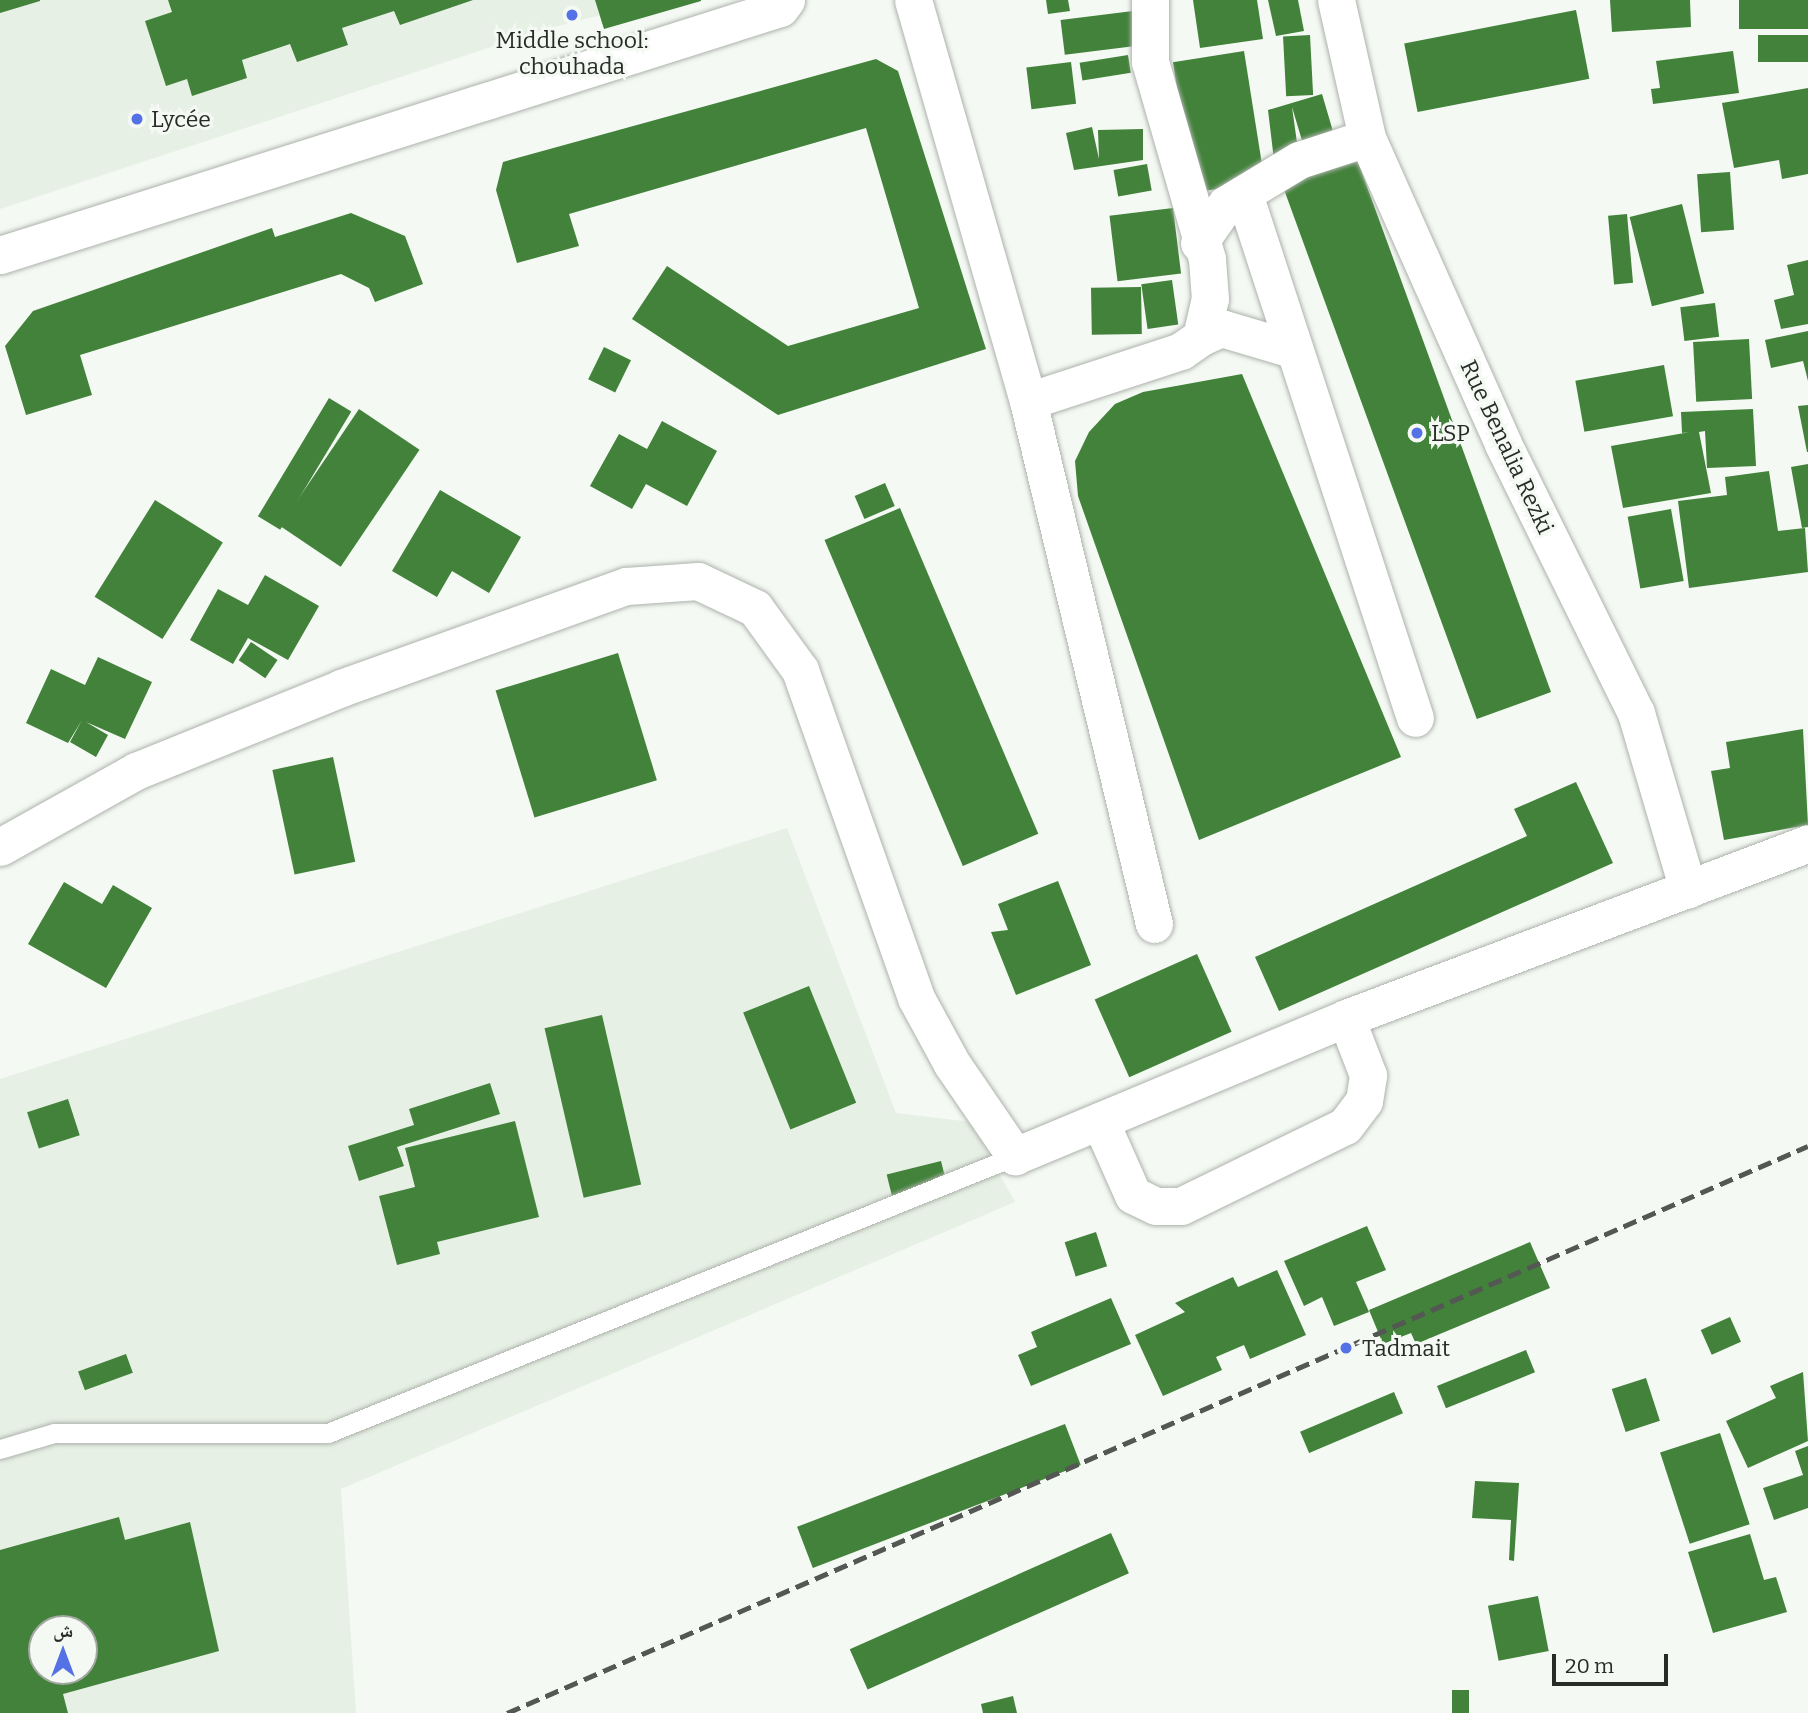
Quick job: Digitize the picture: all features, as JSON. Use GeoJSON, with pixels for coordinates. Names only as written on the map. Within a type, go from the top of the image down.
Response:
{"type":"FeatureCollection","features":[{"type":"Feature","properties":{"kind":"street"},"geometry":{"type":"LineString","coordinates":[[0,255],[780,8],[786,0]]}},
{"type":"Feature","properties":{"kind":"street"},"geometry":{"type":"LineString","coordinates":[[913,0],[1028,401],[1153,924]]}},
{"type":"Feature","properties":{"kind":"street"},"geometry":{"type":"LineString","coordinates":[[1150,0],[1150,62],[1199,243],[1210,299],[1201,337]]}},
{"type":"Feature","properties":{"kind":"street","name":"Rue Benalia Rezki"},"geometry":{"type":"LineString","coordinates":[[1336,0],[1367,138],[1503,444],[1636,713],[1688,890]]}},
{"type":"Feature","properties":{"kind":"street"},"geometry":{"type":"LineString","coordinates":[[1199,243],[1211,220],[1244,194],[1299,160],[1367,138]]}},
{"type":"Feature","properties":{"kind":"street"},"geometry":{"type":"LineString","coordinates":[[1244,194],[1287,333],[1415,718]]}},
{"type":"Feature","properties":{"kind":"street"},"geometry":{"type":"LineString","coordinates":[[1028,401],[1181,351],[1201,337],[1221,328],[1287,333]]}},
{"type":"Feature","properties":{"kind":"street"},"geometry":{"type":"LineString","coordinates":[[0,847],[136,771],[341,688],[626,586],[698,581],[755,608],[800,670],[916,998],[951,1064],[1015,1156],[1346,1018],[1808,843]]}},
{"type":"Feature","properties":{"kind":"street"},"geometry":{"type":"LineString","coordinates":[[1100,1121],[1133,1195],[1156,1206],[1181,1206],[1345,1126],[1364,1101],[1368,1075],[1346,1018]]}},
{"type":"Feature","properties":{"kind":"lane"},"geometry":{"type":"LineString","coordinates":[[0,1449],[54,1433],[328,1433],[1015,1156]]}},
{"type":"Feature","properties":{"kind":"shaded area","name":"Lycée"},"geometry":{"type":"Polygon","coordinates":[[[0,0],[660,0],[546,29],[0,209],[0,0]]]}},
{"type":"Feature","properties":{"kind":"shaded area"},"geometry":{"type":"Polygon","coordinates":[[[787,828],[896,1113],[971,1122],[1015,1202],[341,1489],[356,1713],[0,1713],[0,1079],[787,828]]]}},
{"type":"Feature","properties":{"kind":"building"},"geometry":{"type":"Polygon","coordinates":[[[0,0],[40,0],[40,1],[0,13],[0,0]]]}},
{"type":"Feature","properties":{"kind":"building"},"geometry":{"type":"Polygon","coordinates":[[[168,0],[473,0],[400,25],[394,11],[342,28],[348,45],[297,62],[290,44],[242,60],[247,78],[192,96],[187,79],[166,86],[145,21],[172,12],[168,0]]]}},
{"type":"Feature","properties":{"kind":"building"},"geometry":{"type":"Polygon","coordinates":[[[595,0],[701,0],[701,1],[604,29],[595,0]]]}},
{"type":"Feature","properties":{"kind":"building"},"geometry":{"type":"Polygon","coordinates":[[[1046,0],[1068,0],[1070,11],[1048,14],[1046,0]]]}},
{"type":"Feature","properties":{"kind":"building"},"geometry":{"type":"Polygon","coordinates":[[[1193,0],[1257,0],[1263,39],[1200,48],[1193,0]]]}},
{"type":"Feature","properties":{"kind":"building"},"geometry":{"type":"Polygon","coordinates":[[[1268,0],[1298,0],[1304,31],[1276,36],[1268,0]]]}},
{"type":"Feature","properties":{"kind":"building"},"geometry":{"type":"Polygon","coordinates":[[[1610,0],[1690,0],[1691,27],[1612,32],[1610,0]]]}},
{"type":"Feature","properties":{"kind":"building"},"geometry":{"type":"Polygon","coordinates":[[[1739,0],[1808,0],[1808,29],[1739,29],[1739,0]]]}},
{"type":"Feature","properties":{"kind":"building"},"geometry":{"type":"Polygon","coordinates":[[[1576,10],[1589,79],[1418,112],[1404,43],[1576,10]]]}},
{"type":"Feature","properties":{"kind":"building"},"geometry":{"type":"Polygon","coordinates":[[[1133,11],[1137,46],[1065,55],[1061,20],[1133,11]]]}},
{"type":"Feature","properties":{"kind":"building"},"geometry":{"type":"Polygon","coordinates":[[[1310,35],[1313,95],[1286,96],[1283,36],[1310,35]]]}},
{"type":"Feature","properties":{"kind":"building"},"geometry":{"type":"Polygon","coordinates":[[[1758,35],[1808,35],[1808,62],[1758,62],[1758,35]]]}},
{"type":"Feature","properties":{"kind":"building"},"geometry":{"type":"Polygon","coordinates":[[[1244,51],[1265,181],[1194,193],[1173,62],[1244,51]]]}},
{"type":"Feature","properties":{"kind":"building"},"geometry":{"type":"Polygon","coordinates":[[[1733,51],[1739,93],[1653,104],[1651,89],[1660,88],[1656,61],[1733,51]]]}},
{"type":"Feature","properties":{"kind":"building"},"geometry":{"type":"Polygon","coordinates":[[[1128,55],[1131,73],[1082,80],[1080,63],[1128,55]]]}},
{"type":"Feature","properties":{"kind":"building"},"geometry":{"type":"Polygon","coordinates":[[[876,59],[898,71],[986,349],[778,415],[632,319],[667,266],[788,346],[919,308],[866,128],[569,214],[579,246],[517,263],[496,190],[503,162],[876,59]]]}},
{"type":"Feature","properties":{"kind":"building"},"geometry":{"type":"Polygon","coordinates":[[[1071,62],[1076,104],[1031,109],[1026,67],[1071,62]]]}},
{"type":"Feature","properties":{"kind":"building"},"geometry":{"type":"Polygon","coordinates":[[[1808,88],[1808,174],[1782,179],[1779,160],[1734,168],[1722,103],[1808,88]]]}},
{"type":"Feature","properties":{"kind":"building"},"geometry":{"type":"Polygon","coordinates":[[[1322,94],[1337,145],[1306,154],[1292,107],[1299,157],[1274,160],[1268,110],[1322,94]]]}},
{"type":"Feature","properties":{"kind":"building"},"geometry":{"type":"Polygon","coordinates":[[[1092,127],[1099,159],[1098,130],[1143,129],[1143,160],[1074,170],[1066,133],[1092,127]]]}},
{"type":"Feature","properties":{"kind":"building","name":"LSP"},"geometry":{"type":"Polygon","coordinates":[[[1353,148],[1551,692],[1477,719],[1279,175],[1353,148]]]}},
{"type":"Feature","properties":{"kind":"building"},"geometry":{"type":"Polygon","coordinates":[[[1147,164],[1152,191],[1118,196],[1114,170],[1147,164]]]}},
{"type":"Feature","properties":{"kind":"building"},"geometry":{"type":"Polygon","coordinates":[[[1730,172],[1734,230],[1701,232],[1697,174],[1730,172]]]}},
{"type":"Feature","properties":{"kind":"building"},"geometry":{"type":"Polygon","coordinates":[[[1682,204],[1704,293],[1652,306],[1630,217],[1682,204]]]}},
{"type":"Feature","properties":{"kind":"building"},"geometry":{"type":"Polygon","coordinates":[[[1173,208],[1181,274],[1118,281],[1109,216],[1173,208]]]}},
{"type":"Feature","properties":{"kind":"building"},"geometry":{"type":"Polygon","coordinates":[[[351,213],[405,236],[423,284],[375,302],[369,288],[341,274],[80,355],[92,395],[26,415],[5,346],[33,311],[272,228],[275,237],[351,213]]]}},
{"type":"Feature","properties":{"kind":"building"},"geometry":{"type":"Polygon","coordinates":[[[1627,214],[1633,283],[1614,284],[1608,216],[1627,214]]]}},
{"type":"Feature","properties":{"kind":"building"},"geometry":{"type":"Polygon","coordinates":[[[1808,260],[1808,324],[1781,329],[1774,300],[1794,295],[1787,265],[1808,260]]]}},
{"type":"Feature","properties":{"kind":"building"},"geometry":{"type":"Polygon","coordinates":[[[1172,280],[1178,325],[1148,329],[1141,284],[1172,280]]]}},
{"type":"Feature","properties":{"kind":"building"},"geometry":{"type":"Polygon","coordinates":[[[1141,287],[1142,334],[1092,335],[1091,288],[1141,287]]]}},
{"type":"Feature","properties":{"kind":"building"},"geometry":{"type":"Polygon","coordinates":[[[1715,303],[1719,337],[1684,341],[1680,307],[1715,303]]]}},
{"type":"Feature","properties":{"kind":"building"},"geometry":{"type":"Polygon","coordinates":[[[1808,331],[1808,381],[1803,361],[1771,368],[1765,340],[1808,331]]]}},
{"type":"Feature","properties":{"kind":"building"},"geometry":{"type":"Polygon","coordinates":[[[1749,339],[1752,399],[1696,402],[1693,342],[1749,339]]]}},
{"type":"Feature","properties":{"kind":"building"},"geometry":{"type":"Polygon","coordinates":[[[604,347],[631,360],[615,393],[588,379],[604,347]]]}},
{"type":"Feature","properties":{"kind":"building"},"geometry":{"type":"Polygon","coordinates":[[[1664,365],[1673,416],[1584,432],[1575,381],[1664,365]]]}},
{"type":"Feature","properties":{"kind":"building"},"geometry":{"type":"Polygon","coordinates":[[[1242,374],[1401,757],[1199,840],[1078,496],[1075,461],[1089,432],[1115,404],[1143,392],[1242,374]]]}},
{"type":"Feature","properties":{"kind":"building"},"geometry":{"type":"Polygon","coordinates":[[[329,398],[351,411],[280,530],[258,516],[329,398]]]}},
{"type":"Feature","properties":{"kind":"building"},"geometry":{"type":"Polygon","coordinates":[[[1808,405],[1808,452],[1807,452],[1798,406],[1808,405]]]}},
{"type":"Feature","properties":{"kind":"building"},"geometry":{"type":"Polygon","coordinates":[[[359,409],[420,450],[341,567],[280,526],[359,409]]]}},
{"type":"Feature","properties":{"kind":"building"},"geometry":{"type":"Polygon","coordinates":[[[1753,409],[1756,466],[1707,468],[1705,431],[1699,432],[1711,493],[1623,508],[1611,446],[1690,432],[1682,433],[1681,412],[1753,409]]]}},
{"type":"Feature","properties":{"kind":"building"},"geometry":{"type":"Polygon","coordinates":[[[662,421],[717,451],[687,506],[646,484],[632,509],[590,486],[619,434],[647,449],[662,421]]]}},
{"type":"Feature","properties":{"kind":"building"},"geometry":{"type":"Polygon","coordinates":[[[1808,464],[1808,527],[1802,528],[1791,467],[1808,464]]]}},
{"type":"Feature","properties":{"kind":"building"},"geometry":{"type":"Polygon","coordinates":[[[1769,471],[1778,531],[1805,528],[1808,572],[1689,588],[1678,501],[1727,495],[1725,477],[1769,471]]]}},
{"type":"Feature","properties":{"kind":"building"},"geometry":{"type":"Polygon","coordinates":[[[885,483],[895,506],[864,519],[855,496],[885,483]]]}},
{"type":"Feature","properties":{"kind":"building"},"geometry":{"type":"Polygon","coordinates":[[[440,490],[521,537],[489,593],[452,571],[437,597],[392,571],[440,490]]]}},
{"type":"Feature","properties":{"kind":"building"},"geometry":{"type":"Polygon","coordinates":[[[155,500],[223,542],[162,639],[95,597],[155,500]]]}},
{"type":"Feature","properties":{"kind":"building"},"geometry":{"type":"Polygon","coordinates":[[[900,508],[1038,834],[963,866],[825,540],[900,508]]]}},
{"type":"Feature","properties":{"kind":"building"},"geometry":{"type":"Polygon","coordinates":[[[1671,509],[1684,581],[1640,589],[1628,517],[1671,509]]]}},
{"type":"Feature","properties":{"kind":"building"},"geometry":{"type":"Polygon","coordinates":[[[265,575],[319,606],[288,660],[248,638],[233,664],[190,640],[218,589],[248,605],[265,575]]]}},
{"type":"Feature","properties":{"kind":"building"},"geometry":{"type":"Polygon","coordinates":[[[251,642],[278,660],[265,678],[239,660],[251,642]]]}},
{"type":"Feature","properties":{"kind":"building"},"geometry":{"type":"Polygon","coordinates":[[[618,653],[657,780],[534,818],[496,690],[618,653]]]}},
{"type":"Feature","properties":{"kind":"building"},"geometry":{"type":"Polygon","coordinates":[[[98,657],[152,682],[125,739],[86,722],[108,735],[96,757],[70,742],[82,720],[68,743],[26,723],[51,669],[85,685],[98,657]]]}},
{"type":"Feature","properties":{"kind":"building"},"geometry":{"type":"Polygon","coordinates":[[[1803,729],[1808,825],[1724,840],[1711,771],[1730,768],[1726,742],[1803,729]]]}},
{"type":"Feature","properties":{"kind":"building"},"geometry":{"type":"Polygon","coordinates":[[[333,757],[355,862],[295,875],[272,770],[333,757]]]}},
{"type":"Feature","properties":{"kind":"building"},"geometry":{"type":"Polygon","coordinates":[[[1576,782],[1613,863],[1279,1011],[1255,957],[1527,836],[1514,809],[1576,782]]]}},
{"type":"Feature","properties":{"kind":"building"},"geometry":{"type":"Polygon","coordinates":[[[1058,881],[1091,965],[1016,995],[991,932],[1008,930],[998,904],[1058,881]]]}},
{"type":"Feature","properties":{"kind":"building"},"geometry":{"type":"Polygon","coordinates":[[[64,882],[102,904],[113,885],[152,908],[106,988],[28,944],[64,882]]]}},
{"type":"Feature","properties":{"kind":"building"},"geometry":{"type":"Polygon","coordinates":[[[1197,954],[1232,1032],[1129,1077],[1095,1000],[1197,954]]]}},
{"type":"Feature","properties":{"kind":"building"},"geometry":{"type":"Polygon","coordinates":[[[809,986],[856,1103],[790,1129],[743,1013],[809,986]]]}},
{"type":"Feature","properties":{"kind":"building"},"geometry":{"type":"Polygon","coordinates":[[[602,1015],[641,1185],[584,1198],[545,1028],[602,1015]]]}},
{"type":"Feature","properties":{"kind":"building"},"geometry":{"type":"Polygon","coordinates":[[[490,1083],[500,1114],[397,1147],[404,1166],[359,1181],[348,1146],[414,1125],[409,1109],[490,1083]]]}},
{"type":"Feature","properties":{"kind":"building"},"geometry":{"type":"Polygon","coordinates":[[[68,1099],[80,1135],[39,1148],[27,1112],[68,1099]]]}},
{"type":"Feature","properties":{"kind":"building"},"geometry":{"type":"Polygon","coordinates":[[[515,1121],[539,1217],[437,1242],[440,1254],[397,1265],[379,1196],[415,1187],[405,1148],[515,1121]]]}},
{"type":"Feature","properties":{"kind":"building"},"geometry":{"type":"Polygon","coordinates":[[[941,1161],[949,1194],[895,1208],[887,1175],[941,1161]]]}},
{"type":"Feature","properties":{"kind":"building"},"geometry":{"type":"Polygon","coordinates":[[[1367,1226],[1386,1270],[1356,1282],[1369,1312],[1334,1326],[1322,1297],[1304,1306],[1284,1261],[1367,1226]]]}},
{"type":"Feature","properties":{"kind":"building"},"geometry":{"type":"Polygon","coordinates":[[[1096,1232],[1107,1266],[1076,1276],[1065,1242],[1096,1232]]]}},
{"type":"Feature","properties":{"kind":"building"},"geometry":{"type":"Polygon","coordinates":[[[1530,1242],[1550,1288],[1416,1344],[1411,1333],[1383,1344],[1369,1310],[1530,1242]]]}},
{"type":"Feature","properties":{"kind":"building"},"geometry":{"type":"Polygon","coordinates":[[[1277,1270],[1306,1335],[1250,1359],[1244,1345],[1216,1357],[1222,1370],[1163,1396],[1135,1335],[1185,1312],[1175,1303],[1233,1277],[1238,1287],[1277,1270]]]}},
{"type":"Feature","properties":{"kind":"building"},"geometry":{"type":"Polygon","coordinates":[[[1111,1298],[1131,1344],[1031,1386],[1018,1355],[1037,1347],[1031,1332],[1111,1298]]]}},
{"type":"Feature","properties":{"kind":"building"},"geometry":{"type":"Polygon","coordinates":[[[1730,1317],[1741,1342],[1712,1355],[1701,1330],[1730,1317]]]}},
{"type":"Feature","properties":{"kind":"building"},"geometry":{"type":"Polygon","coordinates":[[[1526,1350],[1535,1372],[1446,1408],[1437,1386],[1526,1350]]]}},
{"type":"Feature","properties":{"kind":"building"},"geometry":{"type":"Polygon","coordinates":[[[126,1354],[133,1373],[85,1390],[78,1371],[126,1354]]]}},
{"type":"Feature","properties":{"kind":"building"},"geometry":{"type":"Polygon","coordinates":[[[1803,1372],[1808,1441],[1748,1468],[1726,1421],[1776,1398],[1770,1386],[1803,1372]]]}},
{"type":"Feature","properties":{"kind":"building"},"geometry":{"type":"Polygon","coordinates":[[[1646,1378],[1660,1421],[1626,1432],[1612,1389],[1646,1378]]]}},
{"type":"Feature","properties":{"kind":"building"},"geometry":{"type":"Polygon","coordinates":[[[1394,1392],[1403,1413],[1309,1453],[1300,1432],[1394,1392]]]}},
{"type":"Feature","properties":{"kind":"building"},"geometry":{"type":"Polygon","coordinates":[[[1065,1424],[1081,1465],[813,1568],[797,1527],[1065,1424]]]}},
{"type":"Feature","properties":{"kind":"building"},"geometry":{"type":"Polygon","coordinates":[[[1720,1433],[1750,1524],[1690,1544],[1660,1452],[1720,1433]]]}},
{"type":"Feature","properties":{"kind":"building"},"geometry":{"type":"Polygon","coordinates":[[[1808,1446],[1808,1508],[1774,1520],[1763,1488],[1803,1475],[1795,1451],[1808,1446]]]}},
{"type":"Feature","properties":{"kind":"building"},"geometry":{"type":"Polygon","coordinates":[[[1475,1481],[1519,1483],[1514,1561],[1509,1560],[1511,1520],[1472,1518],[1475,1481]]]}},
{"type":"Feature","properties":{"kind":"building"},"geometry":{"type":"Polygon","coordinates":[[[119,1517],[125,1540],[190,1522],[219,1651],[98,1684],[98,1615],[28,1615],[28,1685],[96,1685],[63,1694],[68,1713],[0,1713],[0,1550],[119,1517]]]}},
{"type":"Feature","properties":{"kind":"building"},"geometry":{"type":"Polygon","coordinates":[[[1111,1533],[1129,1573],[868,1690],[850,1649],[1111,1533]]]}},
{"type":"Feature","properties":{"kind":"building"},"geometry":{"type":"Polygon","coordinates":[[[1750,1534],[1764,1580],[1776,1577],[1787,1612],[1713,1633],[1688,1552],[1750,1534]]]}},
{"type":"Feature","properties":{"kind":"building"},"geometry":{"type":"Polygon","coordinates":[[[1538,1596],[1549,1651],[1499,1661],[1488,1606],[1538,1596]]]}},
{"type":"Feature","properties":{"kind":"building"},"geometry":{"type":"Polygon","coordinates":[[[1452,1690],[1469,1690],[1469,1713],[1452,1713],[1452,1690]]]}},
{"type":"Feature","properties":{"kind":"building"},"geometry":{"type":"Polygon","coordinates":[[[1013,1696],[1017,1713],[983,1713],[981,1704],[1013,1696]]]}},
{"type":"Feature","properties":{"kind":"railway"},"geometry":{"type":"LineString","coordinates":[[507,1713],[1808,1146]]}},
{"type":"Feature","properties":{"kind":"place","name":"Middle school: chouhada"},"geometry":{"type":"Point","coordinates":[572,15]}},
{"type":"Feature","properties":{"kind":"place","name":"Lycée"},"geometry":{"type":"Point","coordinates":[137,119]}},
{"type":"Feature","properties":{"kind":"place","name":"LSP"},"geometry":{"type":"Point","coordinates":[1417,433]}},
{"type":"Feature","properties":{"kind":"place","name":"Tadmait"},"geometry":{"type":"Point","coordinates":[1346,1348]}}]}
